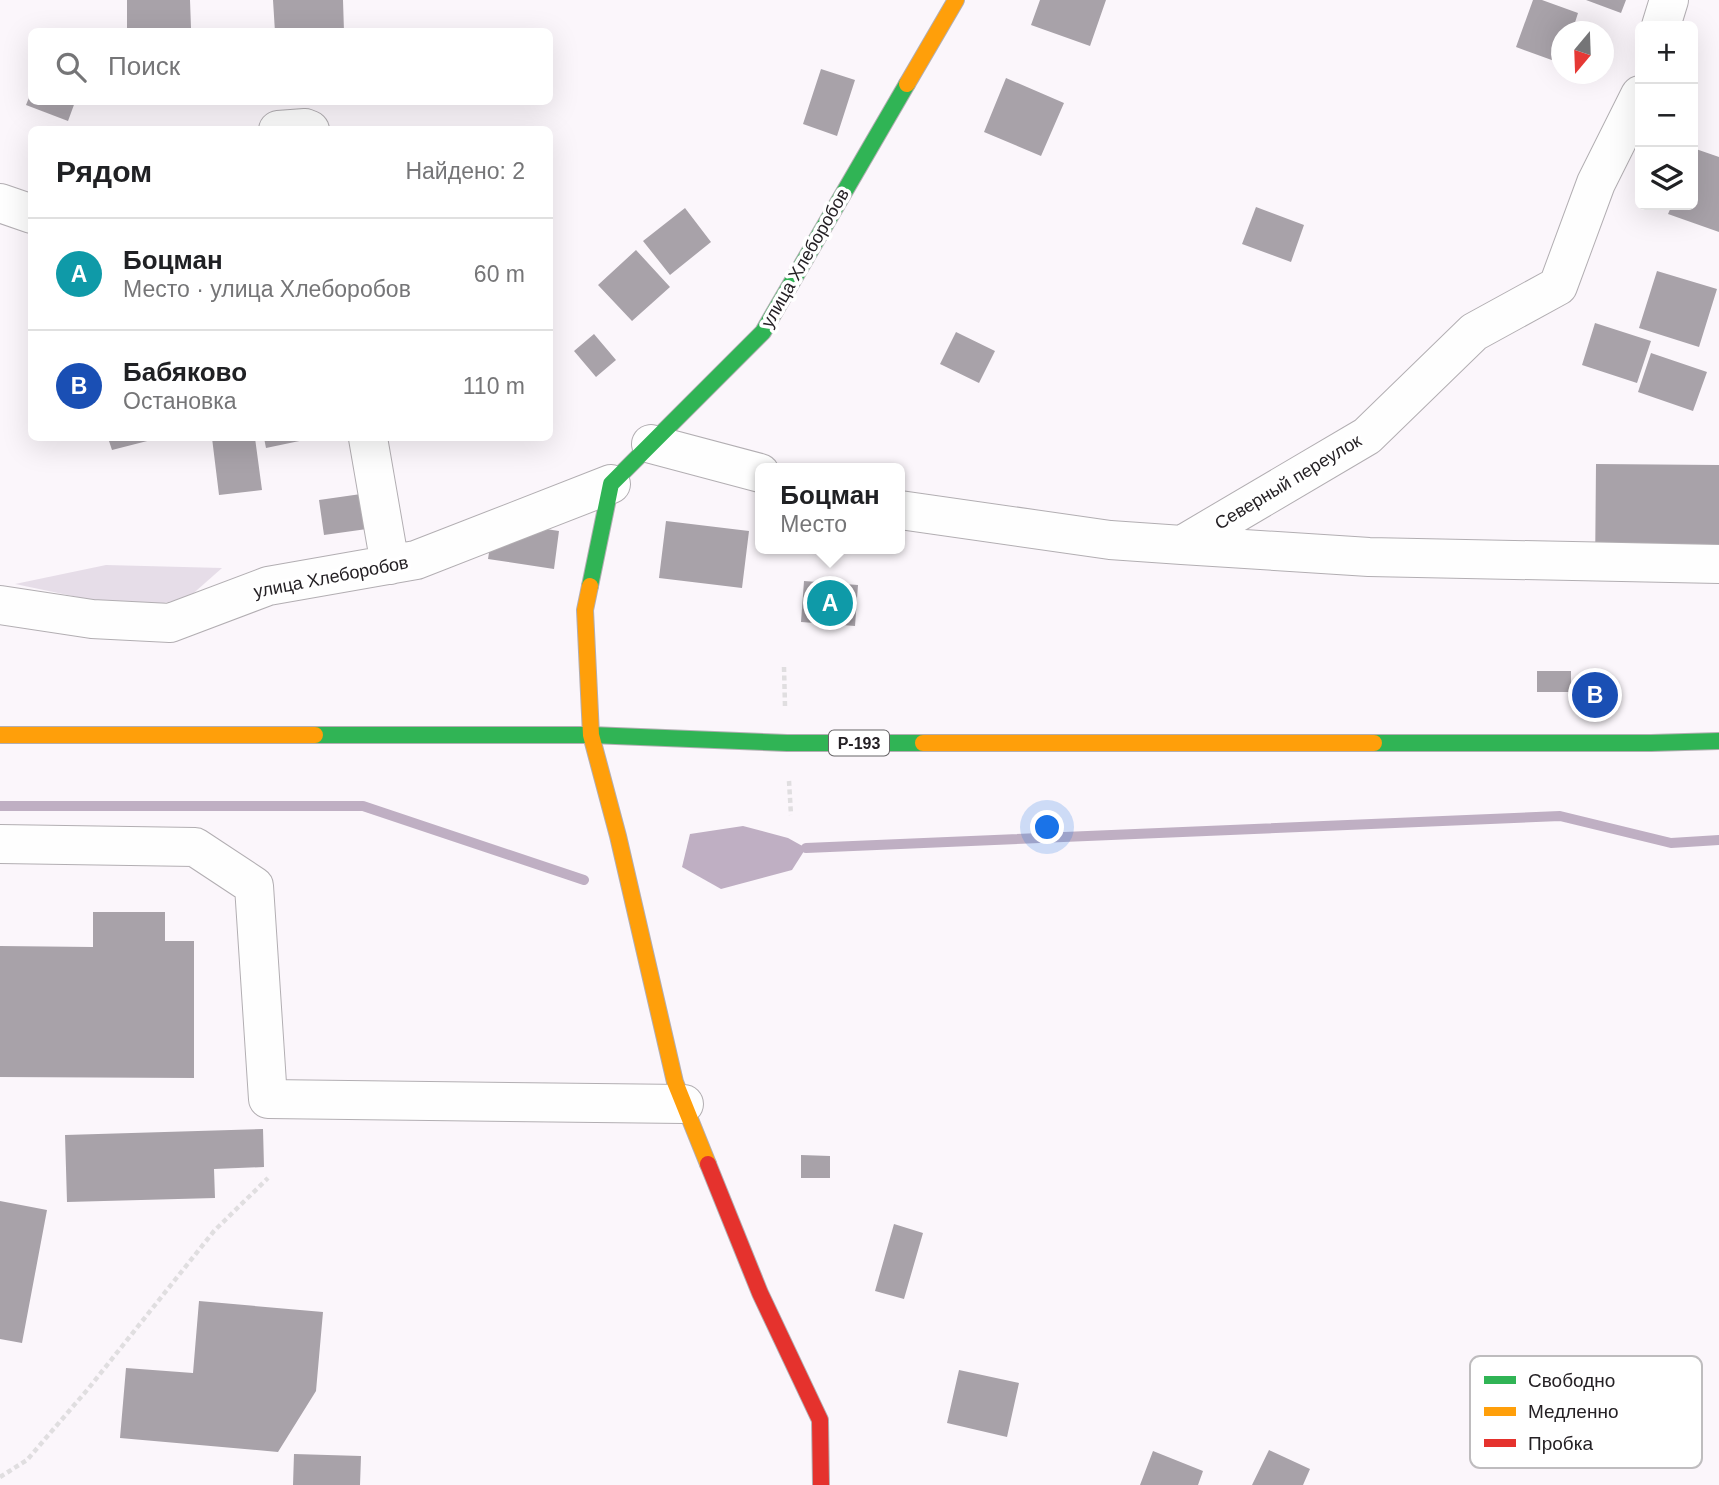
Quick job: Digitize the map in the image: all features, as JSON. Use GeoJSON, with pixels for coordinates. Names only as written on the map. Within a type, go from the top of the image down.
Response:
{"type":"FeatureCollection","features":[{"type":"Feature","properties":{"kind":"main road","name":"улица Хлеборобов"},"geometry":{"type":"LineString","coordinates":[[611,484],[763,331],[956,0]]}},
{"type":"Feature","properties":{"kind":"main road"},"geometry":{"type":"LineString","coordinates":[[611,484],[585,610],[591,735],[618,836],[675,1082],[761,1293],[820,1420],[821,1485]]}},
{"type":"Feature","properties":{"kind":"main road","name":"Р-193"},"geometry":{"type":"LineString","coordinates":[[0,735],[591,735],[787,743],[1719,741]]}},
{"type":"Feature","properties":{"kind":"street"},"geometry":{"type":"LineString","coordinates":[[1663,21],[1670,0]]}},
{"type":"Feature","properties":{"kind":"street","name":"Северный переулок"},"geometry":{"type":"LineString","coordinates":[[1182,545],[1367,436],[1474,332],[1558,286],[1596,183],[1635,105]]}},
{"type":"Feature","properties":{"kind":"street"},"geometry":{"type":"LineString","coordinates":[[369,441],[390,565]]}},
{"type":"Feature","properties":{"kind":"street"},"geometry":{"type":"LineString","coordinates":[[651,444],[755,472]]}},
{"type":"Feature","properties":{"kind":"street","name":"улица Хлеборобов"},"geometry":{"type":"LineString","coordinates":[[0,605],[92,619],[170,623],[268,586],[416,560],[611,484]]}},
{"type":"Feature","properties":{"kind":"street"},"geometry":{"type":"LineString","coordinates":[[905,511],[1110,540],[1182,545],[1369,556],[1719,564]]}},
{"type":"Feature","properties":{"kind":"street"},"geometry":{"type":"LineString","coordinates":[[0,844],[195,847],[254,886],[268,1099],[684,1104]]}},
{"type":"Feature","properties":{"kind":"path"},"geometry":{"type":"LineString","coordinates":[[0,1477],[27,1460],[88,1389],[214,1231],[268,1178]]}},
{"type":"Feature","properties":{"kind":"shaded area"},"geometry":{"type":"Polygon","coordinates":[[[106,565],[222,568],[188,598],[135,609],[15,584],[106,565]]]}},
{"type":"Feature","properties":{"kind":"shaded area"},"geometry":{"type":"Polygon","coordinates":[[[743,826],[788,838],[806,848],[792,870],[721,889],[682,867],[690,834],[743,826]]]}},
{"type":"Feature","properties":{"kind":"building"},"geometry":{"type":"Polygon","coordinates":[[[127,0],[190,0],[191,28],[127,28],[127,0]]]}},
{"type":"Feature","properties":{"kind":"building"},"geometry":{"type":"Polygon","coordinates":[[[273,0],[343,0],[344,28],[275,28],[273,0]]]}},
{"type":"Feature","properties":{"kind":"building"},"geometry":{"type":"Polygon","coordinates":[[[1040,0],[1106,0],[1090,46],[1031,25],[1040,0]]]}},
{"type":"Feature","properties":{"kind":"building"},"geometry":{"type":"Polygon","coordinates":[[[1533,0],[1542,0],[1578,13],[1575,21],[1551,21],[1551,60],[1516,47],[1533,0]]]}},
{"type":"Feature","properties":{"kind":"building"},"geometry":{"type":"Polygon","coordinates":[[[1586,0],[1626,0],[1621,13],[1586,0]]]}},
{"type":"Feature","properties":{"kind":"building"},"geometry":{"type":"Polygon","coordinates":[[[821,69],[855,80],[837,136],[803,124],[821,69]]]}},
{"type":"Feature","properties":{"kind":"building"},"geometry":{"type":"Polygon","coordinates":[[[1006,78],[1064,103],[1041,156],[984,132],[1006,78]]]}},
{"type":"Feature","properties":{"kind":"building"},"geometry":{"type":"Polygon","coordinates":[[[28,100],[28,105],[74,105],[68,121],[26,105],[28,100]]]}},
{"type":"Feature","properties":{"kind":"building"},"geometry":{"type":"Polygon","coordinates":[[[1698,150],[1719,157],[1719,232],[1668,214],[1670,210],[1698,210],[1698,150]]]}},
{"type":"Feature","properties":{"kind":"building"},"geometry":{"type":"Polygon","coordinates":[[[1256,207],[1304,225],[1291,262],[1242,244],[1256,207]]]}},
{"type":"Feature","properties":{"kind":"building"},"geometry":{"type":"Polygon","coordinates":[[[685,208],[711,242],[670,275],[643,241],[685,208]]]}},
{"type":"Feature","properties":{"kind":"building"},"geometry":{"type":"Polygon","coordinates":[[[636,250],[670,287],[632,321],[598,285],[636,250]]]}},
{"type":"Feature","properties":{"kind":"building"},"geometry":{"type":"Polygon","coordinates":[[[1657,271],[1717,289],[1699,347],[1639,328],[1657,271]]]}},
{"type":"Feature","properties":{"kind":"building"},"geometry":{"type":"Polygon","coordinates":[[[1595,323],[1651,341],[1637,383],[1582,365],[1595,323]]]}},
{"type":"Feature","properties":{"kind":"building"},"geometry":{"type":"Polygon","coordinates":[[[956,332],[995,351],[979,383],[940,364],[956,332]]]}},
{"type":"Feature","properties":{"kind":"building"},"geometry":{"type":"Polygon","coordinates":[[[594,334],[616,360],[596,377],[574,351],[594,334]]]}},
{"type":"Feature","properties":{"kind":"building"},"geometry":{"type":"Polygon","coordinates":[[[1651,353],[1707,372],[1693,411],[1638,392],[1651,353]]]}},
{"type":"Feature","properties":{"kind":"building"},"geometry":{"type":"Polygon","coordinates":[[[109,441],[147,441],[112,450],[109,441]]]}},
{"type":"Feature","properties":{"kind":"building"},"geometry":{"type":"Polygon","coordinates":[[[212,441],[255,441],[262,490],[219,495],[212,441]]]}},
{"type":"Feature","properties":{"kind":"building"},"geometry":{"type":"Polygon","coordinates":[[[265,441],[299,441],[266,448],[265,441]]]}},
{"type":"Feature","properties":{"kind":"building"},"geometry":{"type":"Polygon","coordinates":[[[1596,464],[1719,465],[1719,576],[1595,575],[1596,464]]]}},
{"type":"Feature","properties":{"kind":"building"},"geometry":{"type":"Polygon","coordinates":[[[368,493],[374,528],[324,535],[319,500],[368,493]]]}},
{"type":"Feature","properties":{"kind":"building"},"geometry":{"type":"Polygon","coordinates":[[[494,521],[559,531],[554,569],[488,559],[494,521]]]}},
{"type":"Feature","properties":{"kind":"building"},"geometry":{"type":"Polygon","coordinates":[[[666,521],[749,531],[742,588],[659,578],[666,521]]]}},
{"type":"Feature","properties":{"kind":"building"},"geometry":{"type":"Polygon","coordinates":[[[804,581],[858,585],[855,626],[801,622],[804,581]]]}},
{"type":"Feature","properties":{"kind":"building"},"geometry":{"type":"Polygon","coordinates":[[[1537,671],[1571,671],[1571,692],[1537,692],[1537,671]]]}},
{"type":"Feature","properties":{"kind":"building"},"geometry":{"type":"Polygon","coordinates":[[[93,912],[165,912],[165,941],[194,941],[194,1078],[0,1077],[0,946],[93,947],[93,912]]]}},
{"type":"Feature","properties":{"kind":"building"},"geometry":{"type":"Polygon","coordinates":[[[263,1129],[264,1167],[214,1169],[215,1198],[67,1202],[65,1135],[263,1129]]]}},
{"type":"Feature","properties":{"kind":"building"},"geometry":{"type":"Polygon","coordinates":[[[801,1155],[830,1156],[830,1178],[801,1178],[801,1155]]]}},
{"type":"Feature","properties":{"kind":"building"},"geometry":{"type":"Polygon","coordinates":[[[0,1201],[47,1210],[22,1343],[0,1339],[0,1201]]]}},
{"type":"Feature","properties":{"kind":"building"},"geometry":{"type":"Polygon","coordinates":[[[894,1224],[923,1233],[904,1299],[875,1291],[894,1224]]]}},
{"type":"Feature","properties":{"kind":"building"},"geometry":{"type":"Polygon","coordinates":[[[199,1301],[323,1312],[316,1391],[278,1452],[120,1438],[126,1368],[193,1373],[199,1301]]]}},
{"type":"Feature","properties":{"kind":"building"},"geometry":{"type":"Polygon","coordinates":[[[959,1370],[1019,1383],[1007,1437],[947,1423],[959,1370]]]}},
{"type":"Feature","properties":{"kind":"building"},"geometry":{"type":"Polygon","coordinates":[[[1269,1450],[1310,1469],[1303,1485],[1252,1485],[1269,1450]]]}},
{"type":"Feature","properties":{"kind":"building"},"geometry":{"type":"Polygon","coordinates":[[[1153,1451],[1203,1471],[1198,1485],[1140,1485],[1153,1451]]]}},
{"type":"Feature","properties":{"kind":"building"},"geometry":{"type":"Polygon","coordinates":[[[294,1454],[361,1456],[360,1485],[293,1485],[294,1454]]]}},
{"type":"Feature","properties":{"kind":"waterway"},"geometry":{"type":"LineString","coordinates":[[0,806],[363,806],[584,880]]}},
{"type":"Feature","properties":{"kind":"waterway"},"geometry":{"type":"LineString","coordinates":[[806,848],[1560,816],[1671,843],[1719,840]]}},
{"type":"Feature","properties":{"kind":"traffic: fast"},"geometry":{"type":"LineString","coordinates":[[590,586],[611,484],[763,332],[907,84]]}},
{"type":"Feature","properties":{"kind":"traffic: fast"},"geometry":{"type":"LineString","coordinates":[[315,735],[591,735],[787,743],[923,743]]}},
{"type":"Feature","properties":{"kind":"traffic: fast"},"geometry":{"type":"LineString","coordinates":[[1374,743],[1719,741]]}},
{"type":"Feature","properties":{"kind":"traffic: slow"},"geometry":{"type":"LineString","coordinates":[[907,84],[956,0]]}},
{"type":"Feature","properties":{"kind":"traffic: slow"},"geometry":{"type":"LineString","coordinates":[[590,586],[585,610],[591,735],[618,836],[675,1082],[708,1164]]}},
{"type":"Feature","properties":{"kind":"traffic: slow"},"geometry":{"type":"LineString","coordinates":[[0,735],[315,735]]}},
{"type":"Feature","properties":{"kind":"traffic: slow"},"geometry":{"type":"LineString","coordinates":[[923,743],[1374,743]]}},
{"type":"Feature","properties":{"kind":"traffic: jam"},"geometry":{"type":"LineString","coordinates":[[708,1164],[760,1293],[820,1420],[821,1485]]}},
{"type":"Feature","properties":{"kind":"place","name":"Боцман"},"geometry":{"type":"Point","coordinates":[830,603]}},
{"type":"Feature","properties":{"kind":"place","name":"Бабяково"},"geometry":{"type":"Point","coordinates":[1595,695]}}]}
